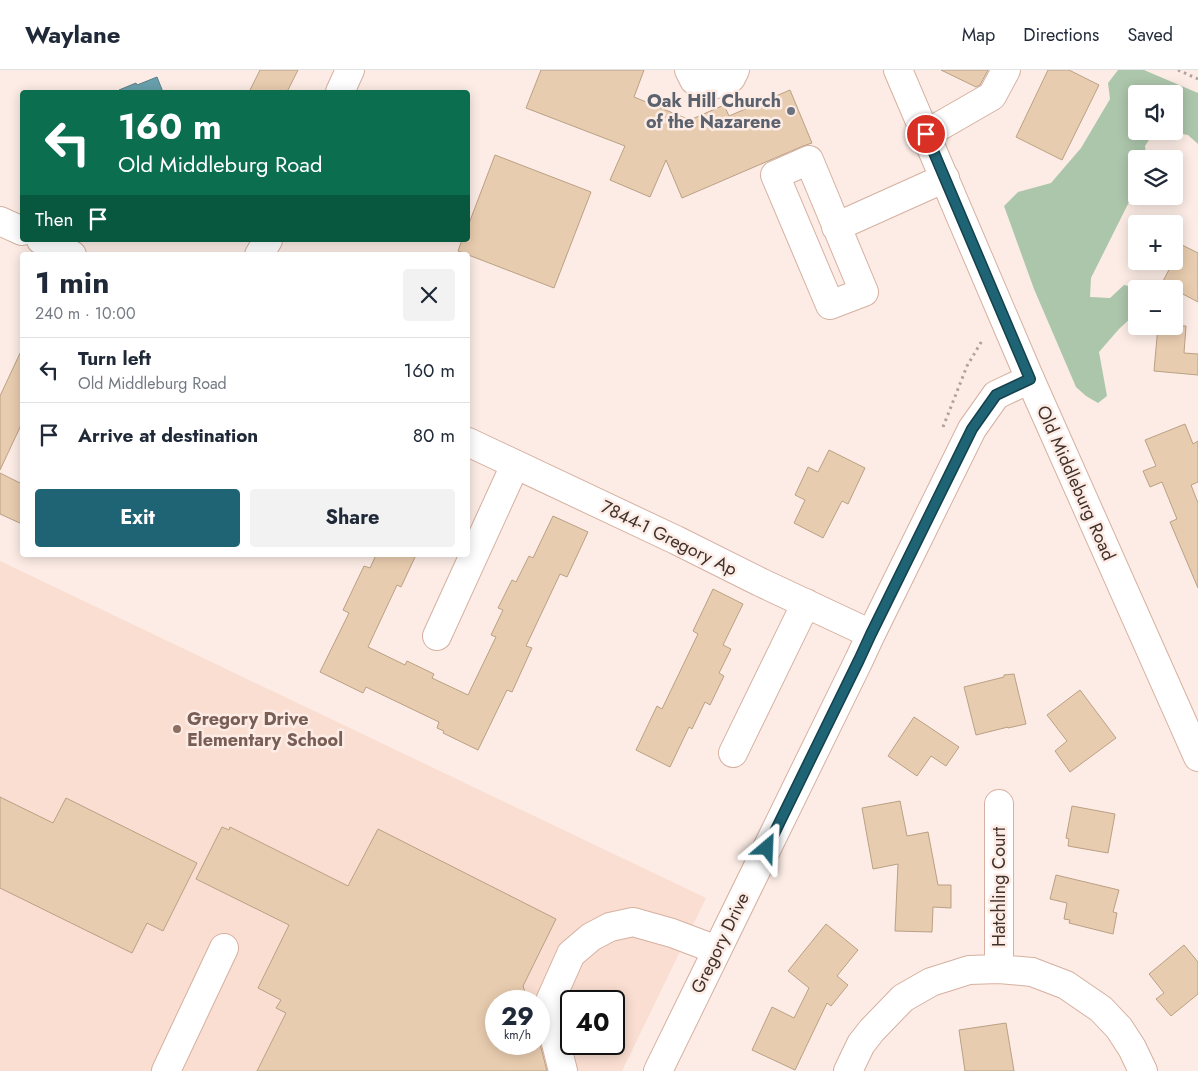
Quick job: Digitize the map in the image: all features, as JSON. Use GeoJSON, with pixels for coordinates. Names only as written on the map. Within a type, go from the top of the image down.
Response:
{"type":"FeatureCollection","features":[{"type":"Feature","properties":{"kind":"street"},"geometry":{"type":"LineString","coordinates":[[341,90],[350,70]]}},
{"type":"Feature","properties":{"kind":"street"},"geometry":{"type":"LineString","coordinates":[[689,70],[694,80],[713,85],[731,78],[735,70]]}},
{"type":"Feature","properties":{"kind":"street","name":"Old Middleburg Road"},"geometry":{"type":"LineString","coordinates":[[898,70],[1030,379],[1198,757]]}},
{"type":"Feature","properties":{"kind":"street"},"geometry":{"type":"LineString","coordinates":[[926,134],[992,96],[1006,70]]}},
{"type":"Feature","properties":{"kind":"street"},"geometry":{"type":"LineString","coordinates":[[809,160],[836,227],[864,292],[830,306],[775,175],[809,160]]}},
{"type":"Feature","properties":{"kind":"street"},"geometry":{"type":"LineString","coordinates":[[836,227],[945,178]]}},
{"type":"Feature","properties":{"kind":"street"},"geometry":{"type":"LineString","coordinates":[[0,220],[20,230]]}},
{"type":"Feature","properties":{"kind":"street"},"geometry":{"type":"LineString","coordinates":[[45,242],[66,252]]}},
{"type":"Feature","properties":{"kind":"street","name":"Gregory Drive"},"geometry":{"type":"LineString","coordinates":[[658,1071],[972,429],[996,395],[1030,379]]}},
{"type":"Feature","properties":{"kind":"street","name":"7844-1 Gregory Ap"},"geometry":{"type":"LineString","coordinates":[[470,443],[871,634]]}},
{"type":"Feature","properties":{"kind":"street"},"geometry":{"type":"LineString","coordinates":[[437,636],[515,465]]}},
{"type":"Feature","properties":{"kind":"street"},"geometry":{"type":"LineString","coordinates":[[733,753],[806,603]]}},
{"type":"Feature","properties":{"kind":"street","name":"Hatchling Court"},"geometry":{"type":"LineString","coordinates":[[999,804],[999,969]]}},
{"type":"Feature","properties":{"kind":"street"},"geometry":{"type":"LineString","coordinates":[[563,1071],[555,1039],[550,1001],[571,954],[591,937],[610,927],[633,922],[672,933],[717,950]]}},
{"type":"Feature","properties":{"kind":"street"},"geometry":{"type":"LineString","coordinates":[[166,1071],[224,948]]}},
{"type":"Feature","properties":{"kind":"street"},"geometry":{"type":"LineString","coordinates":[[848,1071],[861,1044],[903,998],[930,982],[968,970],[999,969],[1032,972],[1066,985],[1101,1009],[1124,1034],[1143,1071]]}},
{"type":"Feature","properties":{"kind":"path"},"geometry":{"type":"LineString","coordinates":[[1178,70],[1198,79]]}},
{"type":"Feature","properties":{"kind":"shaded area","name":"Gregory Drive Elementary School"},"geometry":{"type":"Polygon","coordinates":[[[0,561],[706,898],[622,1071],[0,1071],[0,561]]]}},
{"type":"Feature","properties":{"kind":"green space"},"geometry":{"type":"Polygon","coordinates":[[[1118,70],[1144,70],[1179,85],[1128,85],[1128,140],[1149,140],[1145,146],[1146,150],[1128,150],[1128,204],[1091,278],[1090,297],[1110,298],[1124,285],[1128,286],[1128,321],[1099,352],[1107,396],[1098,403],[1076,387],[1034,289],[1004,206],[1018,192],[1051,183],[1081,148],[1110,99],[1108,83],[1118,70]]]}},
{"type":"Feature","properties":{"kind":"green space"},"geometry":{"type":"Polygon","coordinates":[[[1183,87],[1198,93],[1198,144],[1188,135],[1183,134],[1183,87]]]}},
{"type":"Feature","properties":{"kind":"water"},"geometry":{"type":"Polygon","coordinates":[[[157,77],[162,90],[119,90],[136,83],[137,85],[157,77]]]}},
{"type":"Feature","properties":{"kind":"building"},"geometry":{"type":"Polygon","coordinates":[[[260,70],[298,70],[288,90],[250,90],[260,70]]]}},
{"type":"Feature","properties":{"kind":"building"},"geometry":{"type":"Polygon","coordinates":[[[541,70],[644,70],[634,97],[690,120],[724,105],[729,116],[790,90],[812,143],[682,198],[666,160],[650,197],[610,180],[625,146],[526,108],[541,70]]]}},
{"type":"Feature","properties":{"kind":"building"},"geometry":{"type":"Polygon","coordinates":[[[941,70],[988,70],[980,85],[976,87],[941,70]]]}},
{"type":"Feature","properties":{"kind":"building"},"geometry":{"type":"Polygon","coordinates":[[[1048,70],[1069,70],[1099,85],[1062,160],[1016,137],[1048,70]]]}},
{"type":"Feature","properties":{"kind":"building"},"geometry":{"type":"Polygon","coordinates":[[[495,155],[591,192],[554,288],[470,256],[470,252],[458,251],[461,242],[470,242],[470,221],[495,155]]]}},
{"type":"Feature","properties":{"kind":"building"},"geometry":{"type":"Polygon","coordinates":[[[1183,246],[1198,253],[1198,302],[1183,294],[1183,280],[1164,280],[1169,270],[1183,270],[1183,246]]]}},
{"type":"Feature","properties":{"kind":"building"},"geometry":{"type":"Polygon","coordinates":[[[1183,326],[1186,326],[1184,353],[1198,354],[1198,375],[1154,371],[1157,335],[1183,335],[1183,326]]]}},
{"type":"Feature","properties":{"kind":"building"},"geometry":{"type":"Polygon","coordinates":[[[20,353],[20,427],[0,470],[0,396],[20,353]]]}},
{"type":"Feature","properties":{"kind":"building"},"geometry":{"type":"Polygon","coordinates":[[[1185,424],[1193,444],[1198,441],[1198,482],[1191,485],[1198,503],[1198,588],[1170,522],[1177,519],[1162,482],[1150,487],[1143,471],[1156,466],[1145,440],[1185,424]]]}},
{"type":"Feature","properties":{"kind":"building"},"geometry":{"type":"Polygon","coordinates":[[[829,450],[865,468],[848,504],[842,501],[823,538],[794,523],[805,500],[795,495],[808,467],[818,472],[829,450]]]}},
{"type":"Feature","properties":{"kind":"building"},"geometry":{"type":"Polygon","coordinates":[[[0,473],[20,483],[20,523],[0,514],[0,473]]]}},
{"type":"Feature","properties":{"kind":"building"},"geometry":{"type":"Polygon","coordinates":[[[553,516],[588,532],[567,577],[560,574],[526,646],[532,648],[512,692],[507,690],[478,750],[443,733],[444,731],[437,728],[439,722],[366,687],[363,693],[320,672],[349,613],[343,610],[364,566],[370,568],[375,557],[415,557],[401,587],[397,585],[368,647],[405,665],[407,661],[434,674],[432,678],[468,695],[496,637],[491,635],[503,610],[498,608],[512,580],[516,582],[529,556],[533,558],[553,516]]]}},
{"type":"Feature","properties":{"kind":"building"},"geometry":{"type":"Polygon","coordinates":[[[713,589],[743,604],[723,645],[731,649],[719,673],[724,676],[710,705],[705,702],[692,729],[689,727],[670,767],[636,750],[657,706],[662,709],[698,634],[693,631],[713,589]]]}},
{"type":"Feature","properties":{"kind":"building"},"geometry":{"type":"Polygon","coordinates":[[[1014,674],[1026,724],[976,735],[964,687],[1004,677],[1004,675],[1014,674]]]}},
{"type":"Feature","properties":{"kind":"building"},"geometry":{"type":"Polygon","coordinates":[[[1080,690],[1116,738],[1070,772],[1055,751],[1067,741],[1047,715],[1080,690]]]}},
{"type":"Feature","properties":{"kind":"building"},"geometry":{"type":"Polygon","coordinates":[[[914,717],[959,747],[946,766],[931,756],[917,776],[888,756],[914,717]]]}},
{"type":"Feature","properties":{"kind":"building"},"geometry":{"type":"Polygon","coordinates":[[[0,797],[53,823],[66,798],[197,863],[163,931],[147,923],[132,953],[0,888],[0,797]]]}},
{"type":"Feature","properties":{"kind":"building"},"geometry":{"type":"Polygon","coordinates":[[[900,801],[907,836],[928,832],[938,885],[951,885],[951,908],[933,907],[932,932],[895,931],[898,864],[873,869],[862,808],[900,801]]]}},
{"type":"Feature","properties":{"kind":"building"},"geometry":{"type":"Polygon","coordinates":[[[1072,806],[1115,814],[1108,853],[1068,846],[1069,839],[1066,838],[1072,806]]]}},
{"type":"Feature","properties":{"kind":"building"},"geometry":{"type":"Polygon","coordinates":[[[222,827],[229,830],[230,827],[348,886],[378,829],[556,919],[523,986],[524,990],[485,990],[485,1055],[543,1055],[547,1071],[257,1071],[286,1013],[276,1008],[281,1000],[258,988],[289,925],[196,879],[222,827]]]}},
{"type":"Feature","properties":{"kind":"building"},"geometry":{"type":"Polygon","coordinates":[[[1056,875],[1119,890],[1113,912],[1117,913],[1113,934],[1069,923],[1070,920],[1064,919],[1067,903],[1050,899],[1056,875]]]}},
{"type":"Feature","properties":{"kind":"building"},"geometry":{"type":"Polygon","coordinates":[[[826,924],[858,950],[837,976],[848,985],[831,1006],[827,1003],[795,1070],[752,1050],[772,1007],[794,1018],[809,988],[788,971],[826,924]]]}},
{"type":"Feature","properties":{"kind":"building"},"geometry":{"type":"Polygon","coordinates":[[[1184,945],[1198,962],[1198,994],[1171,1016],[1156,999],[1164,993],[1149,974],[1184,945]]]}},
{"type":"Feature","properties":{"kind":"building"},"geometry":{"type":"Polygon","coordinates":[[[1006,1023],[1014,1071],[965,1071],[959,1030],[1006,1023]]]}},
{"type":"Feature","properties":{"kind":"place","name":"Oak Hill Church of the Nazarene"},"geometry":{"type":"Point","coordinates":[791,111]}},
{"type":"Feature","properties":{"kind":"place","name":"Gregory Drive Elementary School"},"geometry":{"type":"Point","coordinates":[177,729]}},
{"type":"Feature","properties":{"kind":"route"},"geometry":{"type":"LineString","coordinates":[[767,848],[972,429],[996,395],[1030,379],[926,134]]}}]}
